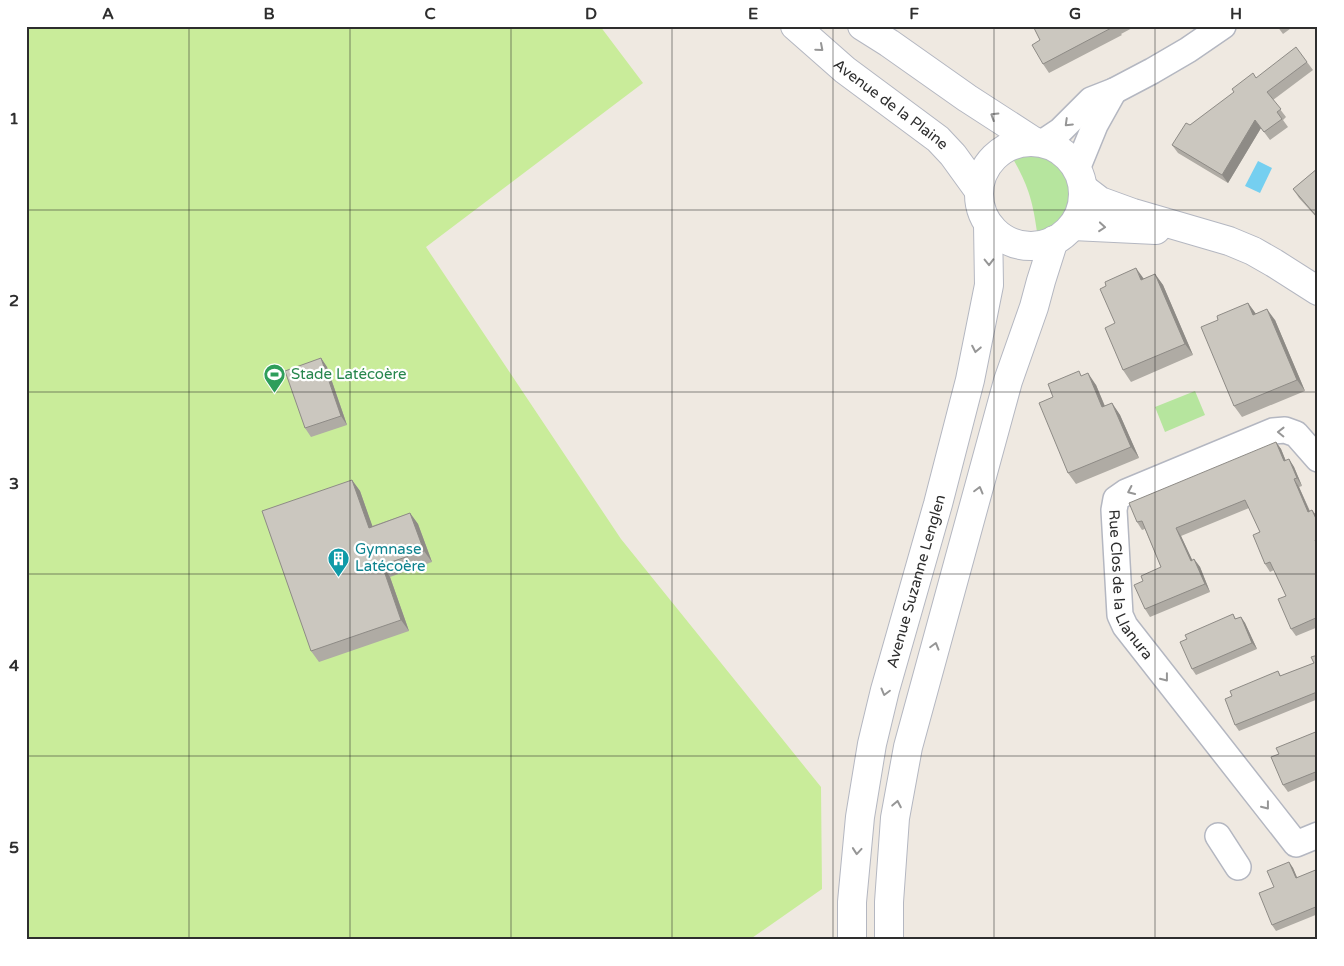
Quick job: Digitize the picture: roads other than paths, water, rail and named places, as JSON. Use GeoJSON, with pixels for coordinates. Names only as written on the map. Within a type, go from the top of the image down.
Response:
{"type":"FeatureCollection","features":[{"type":"Feature","properties":{"kind":"street","name":"Avenue de la Plaine"},"geometry":{"type":"LineString","coordinates":[[795,26],[845,70],[938,139],[953,155],[979,191]]}},
{"type":"Feature","properties":{"kind":"street"},"geometry":{"type":"LineString","coordinates":[[862,26],[966,98],[1038,143]]}},
{"type":"Feature","properties":{"kind":"street"},"geometry":{"type":"LineString","coordinates":[[1038,143],[1060,131],[1091,100],[1114,91],[1181,54],[1223,26]]}},
{"type":"Feature","properties":{"kind":"street"},"geometry":{"type":"LineString","coordinates":[[889,940],[889,902],[894,818],[908,747],[1008,381],[1034,307],[1041,281],[1064,233],[1077,219],[1082,204],[1080,179],[1095,125],[1114,91]]}},
{"type":"Feature","properties":{"kind":"street"},"geometry":{"type":"LineString","coordinates":[[1190,230],[1094,226],[1064,233],[1039,246],[1021,245],[1008,241],[988,224],[980,206],[979,191],[981,180],[986,168],[1000,152],[1016,144],[1038,143],[1049,145],[1062,152],[1073,163],[1080,179],[1100,201],[1133,213],[1229,241],[1274,263],[1318,291]]}},
{"type":"Feature","properties":{"kind":"street","name":"Avenue Suzanne Lenglen"},"geometry":{"type":"LineString","coordinates":[[852,940],[852,902],[860,817],[872,744],[970,380],[989,285],[988,224]]}},
{"type":"Feature","properties":{"kind":"street","name":"Rue Clos de la Llanura"},"geometry":{"type":"LineString","coordinates":[[1307,840],[1125,626],[1120,616],[1114,510],[1116,499],[1126,492],[1273,431],[1285,430],[1296,434],[1318,459]]}},
{"type":"Feature","properties":{"kind":"street"},"geometry":{"type":"LineString","coordinates":[[1218,836],[1238,867]]}},
{"type":"Feature","properties":{"kind":"water"},"geometry":{"type":"Polygon","coordinates":[[[1258,161],[1272,168],[1260,193],[1245,186],[1258,161]]]}},
{"type":"Feature","properties":{"kind":"place","name":"Stade Latécoère"},"geometry":{"type":"Point","coordinates":[275,393]}},
{"type":"Feature","properties":{"kind":"place","name":"Gymnase Latécoère"},"geometry":{"type":"Point","coordinates":[339,577]}}]}
